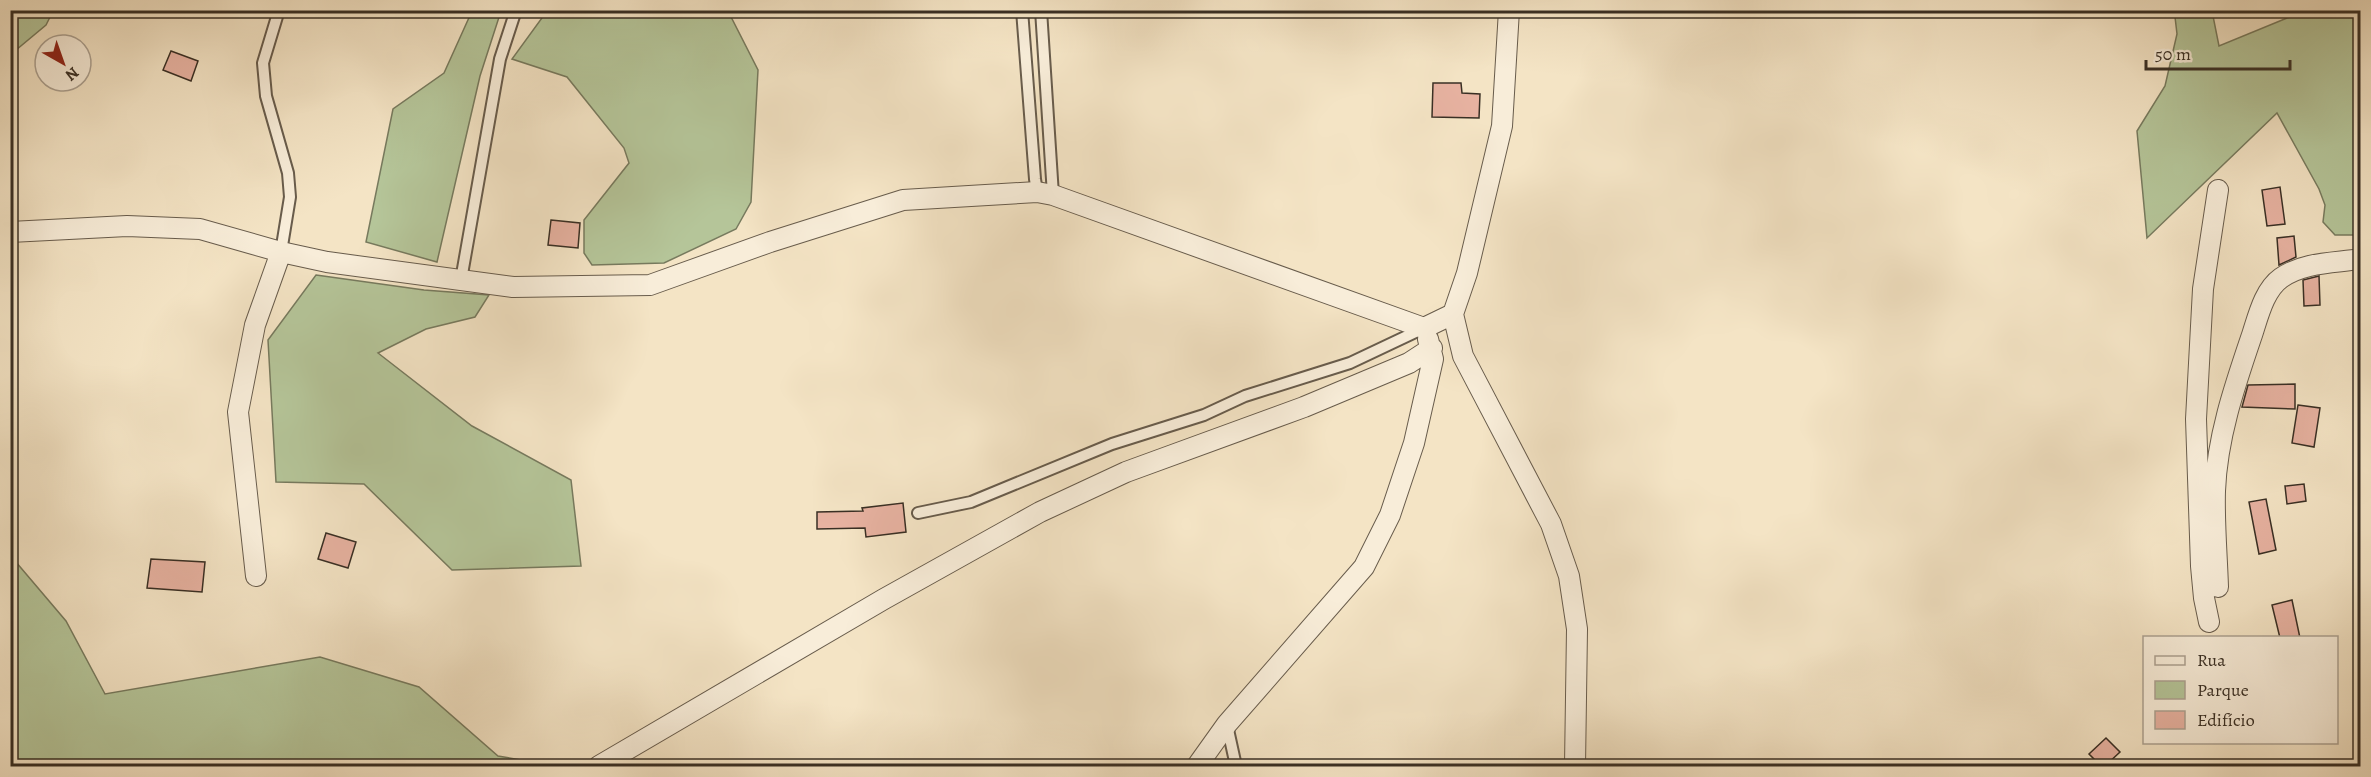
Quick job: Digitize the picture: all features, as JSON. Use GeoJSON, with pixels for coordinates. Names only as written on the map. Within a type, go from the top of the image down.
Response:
{"type":"FeatureCollection","features":[{"type":"Feature","properties":{"kind":"street"},"geometry":{"type":"LineString","coordinates":[[1509,10],[1502,126],[1467,273],[1453,314],[1463,356],[1551,524],[1569,576],[1577,629],[1575,766]]}},
{"type":"Feature","properties":{"kind":"street"},"geometry":{"type":"LineString","coordinates":[[2209,622],[2201,566],[2196,419],[2203,289],[2218,190]]}},
{"type":"Feature","properties":{"kind":"street"},"geometry":{"type":"LineString","coordinates":[[10,232],[127,226],[200,229],[281,252],[327,262],[513,287],[650,285],[770,242],[903,200],[1045,194],[1425,328],[1453,314]]}},
{"type":"Feature","properties":{"kind":"street"},"geometry":{"type":"LineString","coordinates":[[256,576],[238,412],[255,325],[281,252]]}},
{"type":"Feature","properties":{"kind":"street"},"geometry":{"type":"LineString","coordinates":[[2218,587],[2215,490],[2219,452],[2229,402],[2260,313],[2271,288],[2279,279],[2294,271],[2316,265],[2361,259]]}},
{"type":"Feature","properties":{"kind":"street"},"geometry":{"type":"LineString","coordinates":[[1197,766],[1227,724],[1364,567],[1390,515],[1414,442],[1433,359],[1425,328]]}},
{"type":"Feature","properties":{"kind":"street"},"geometry":{"type":"LineString","coordinates":[[599,766],[884,599],[1040,512],[1126,472],[1304,407],[1409,363],[1432,348]]}},
{"type":"Feature","properties":{"kind":"lane"},"geometry":{"type":"LineString","coordinates":[[279,10],[263,63],[266,96],[288,173],[291,197],[281,252]]}},
{"type":"Feature","properties":{"kind":"lane"},"geometry":{"type":"LineString","coordinates":[[461,280],[500,59],[516,10]]}},
{"type":"Feature","properties":{"kind":"lane"},"geometry":{"type":"LineString","coordinates":[[1022,10],[1045,194]]}},
{"type":"Feature","properties":{"kind":"lane"},"geometry":{"type":"LineString","coordinates":[[1041,10],[1045,194]]}},
{"type":"Feature","properties":{"kind":"lane"},"geometry":{"type":"LineString","coordinates":[[918,513],[971,502],[1112,444],[1204,415],[1245,396],[1350,363],[1425,328]]}},
{"type":"Feature","properties":{"kind":"lane"},"geometry":{"type":"LineString","coordinates":[[1227,724],[1236,766]]}},
{"type":"Feature","properties":{"kind":"green space"},"geometry":{"type":"Polygon","coordinates":[[[11,10],[53,11],[46,25],[33,33],[33,36],[16,50],[11,50],[11,10]]]}},
{"type":"Feature","properties":{"kind":"green space"},"geometry":{"type":"Polygon","coordinates":[[[472,11],[501,11],[480,76],[437,262],[366,242],[393,109],[444,73],[472,11]]]}},
{"type":"Feature","properties":{"kind":"green space"},"geometry":{"type":"Polygon","coordinates":[[[547,11],[602,14],[607,11],[728,11],[758,70],[751,202],[736,229],[664,263],[592,265],[584,253],[584,220],[629,163],[624,148],[567,77],[512,59],[547,11]]]}},
{"type":"Feature","properties":{"kind":"green space"},"geometry":{"type":"Polygon","coordinates":[[[2172,11],[2212,11],[2219,46],[2304,11],[2360,11],[2360,235],[2335,235],[2323,222],[2325,205],[2319,189],[2277,113],[2147,238],[2137,131],[2165,86],[2177,34],[2172,11]]]}},
{"type":"Feature","properties":{"kind":"green space"},"geometry":{"type":"Polygon","coordinates":[[[316,275],[424,290],[489,295],[475,317],[426,329],[378,353],[472,426],[571,480],[581,566],[452,570],[364,484],[276,482],[268,340],[316,275]]]}},
{"type":"Feature","properties":{"kind":"green space"},"geometry":{"type":"Polygon","coordinates":[[[10,555],[66,621],[105,694],[320,657],[419,687],[498,756],[555,766],[12,766],[10,555]]]}},
{"type":"Feature","properties":{"kind":"building"},"geometry":{"type":"Polygon","coordinates":[[[171,51],[198,61],[191,81],[163,70],[171,51]]]}},
{"type":"Feature","properties":{"kind":"building"},"geometry":{"type":"Polygon","coordinates":[[[1433,83],[1461,83],[1462,93],[1480,94],[1479,118],[1432,117],[1433,83]]]}},
{"type":"Feature","properties":{"kind":"building"},"geometry":{"type":"Polygon","coordinates":[[[2280,187],[2285,224],[2267,226],[2262,190],[2280,187]]]}},
{"type":"Feature","properties":{"kind":"building"},"geometry":{"type":"Polygon","coordinates":[[[551,220],[580,223],[578,248],[548,245],[551,220]]]}},
{"type":"Feature","properties":{"kind":"building"},"geometry":{"type":"Polygon","coordinates":[[[2294,236],[2296,257],[2279,265],[2277,238],[2294,236]]]}},
{"type":"Feature","properties":{"kind":"building"},"geometry":{"type":"Polygon","coordinates":[[[2319,276],[2320,305],[2304,306],[2303,280],[2319,276]]]}},
{"type":"Feature","properties":{"kind":"building"},"geometry":{"type":"Polygon","coordinates":[[[2295,384],[2295,409],[2242,407],[2248,385],[2295,384]]]}},
{"type":"Feature","properties":{"kind":"building"},"geometry":{"type":"Polygon","coordinates":[[[2298,405],[2320,408],[2314,447],[2292,443],[2298,405]]]}},
{"type":"Feature","properties":{"kind":"building"},"geometry":{"type":"Polygon","coordinates":[[[2304,484],[2306,501],[2287,504],[2285,486],[2304,484]]]}},
{"type":"Feature","properties":{"kind":"building"},"geometry":{"type":"Polygon","coordinates":[[[2266,499],[2276,550],[2259,554],[2249,502],[2266,499]]]}},
{"type":"Feature","properties":{"kind":"building"},"geometry":{"type":"Polygon","coordinates":[[[903,503],[906,532],[866,537],[865,528],[817,529],[817,512],[863,511],[862,508],[903,503]]]}},
{"type":"Feature","properties":{"kind":"building"},"geometry":{"type":"Polygon","coordinates":[[[326,533],[356,542],[348,568],[318,559],[326,533]]]}},
{"type":"Feature","properties":{"kind":"building"},"geometry":{"type":"Polygon","coordinates":[[[151,559],[205,562],[202,592],[147,588],[151,559]]]}},
{"type":"Feature","properties":{"kind":"building"},"geometry":{"type":"Polygon","coordinates":[[[2292,600],[2300,636],[2280,636],[2272,605],[2292,600]]]}},
{"type":"Feature","properties":{"kind":"building"},"geometry":{"type":"Polygon","coordinates":[[[2106,738],[2120,752],[2105,766],[2101,766],[2089,754],[2106,738]]]}}]}
